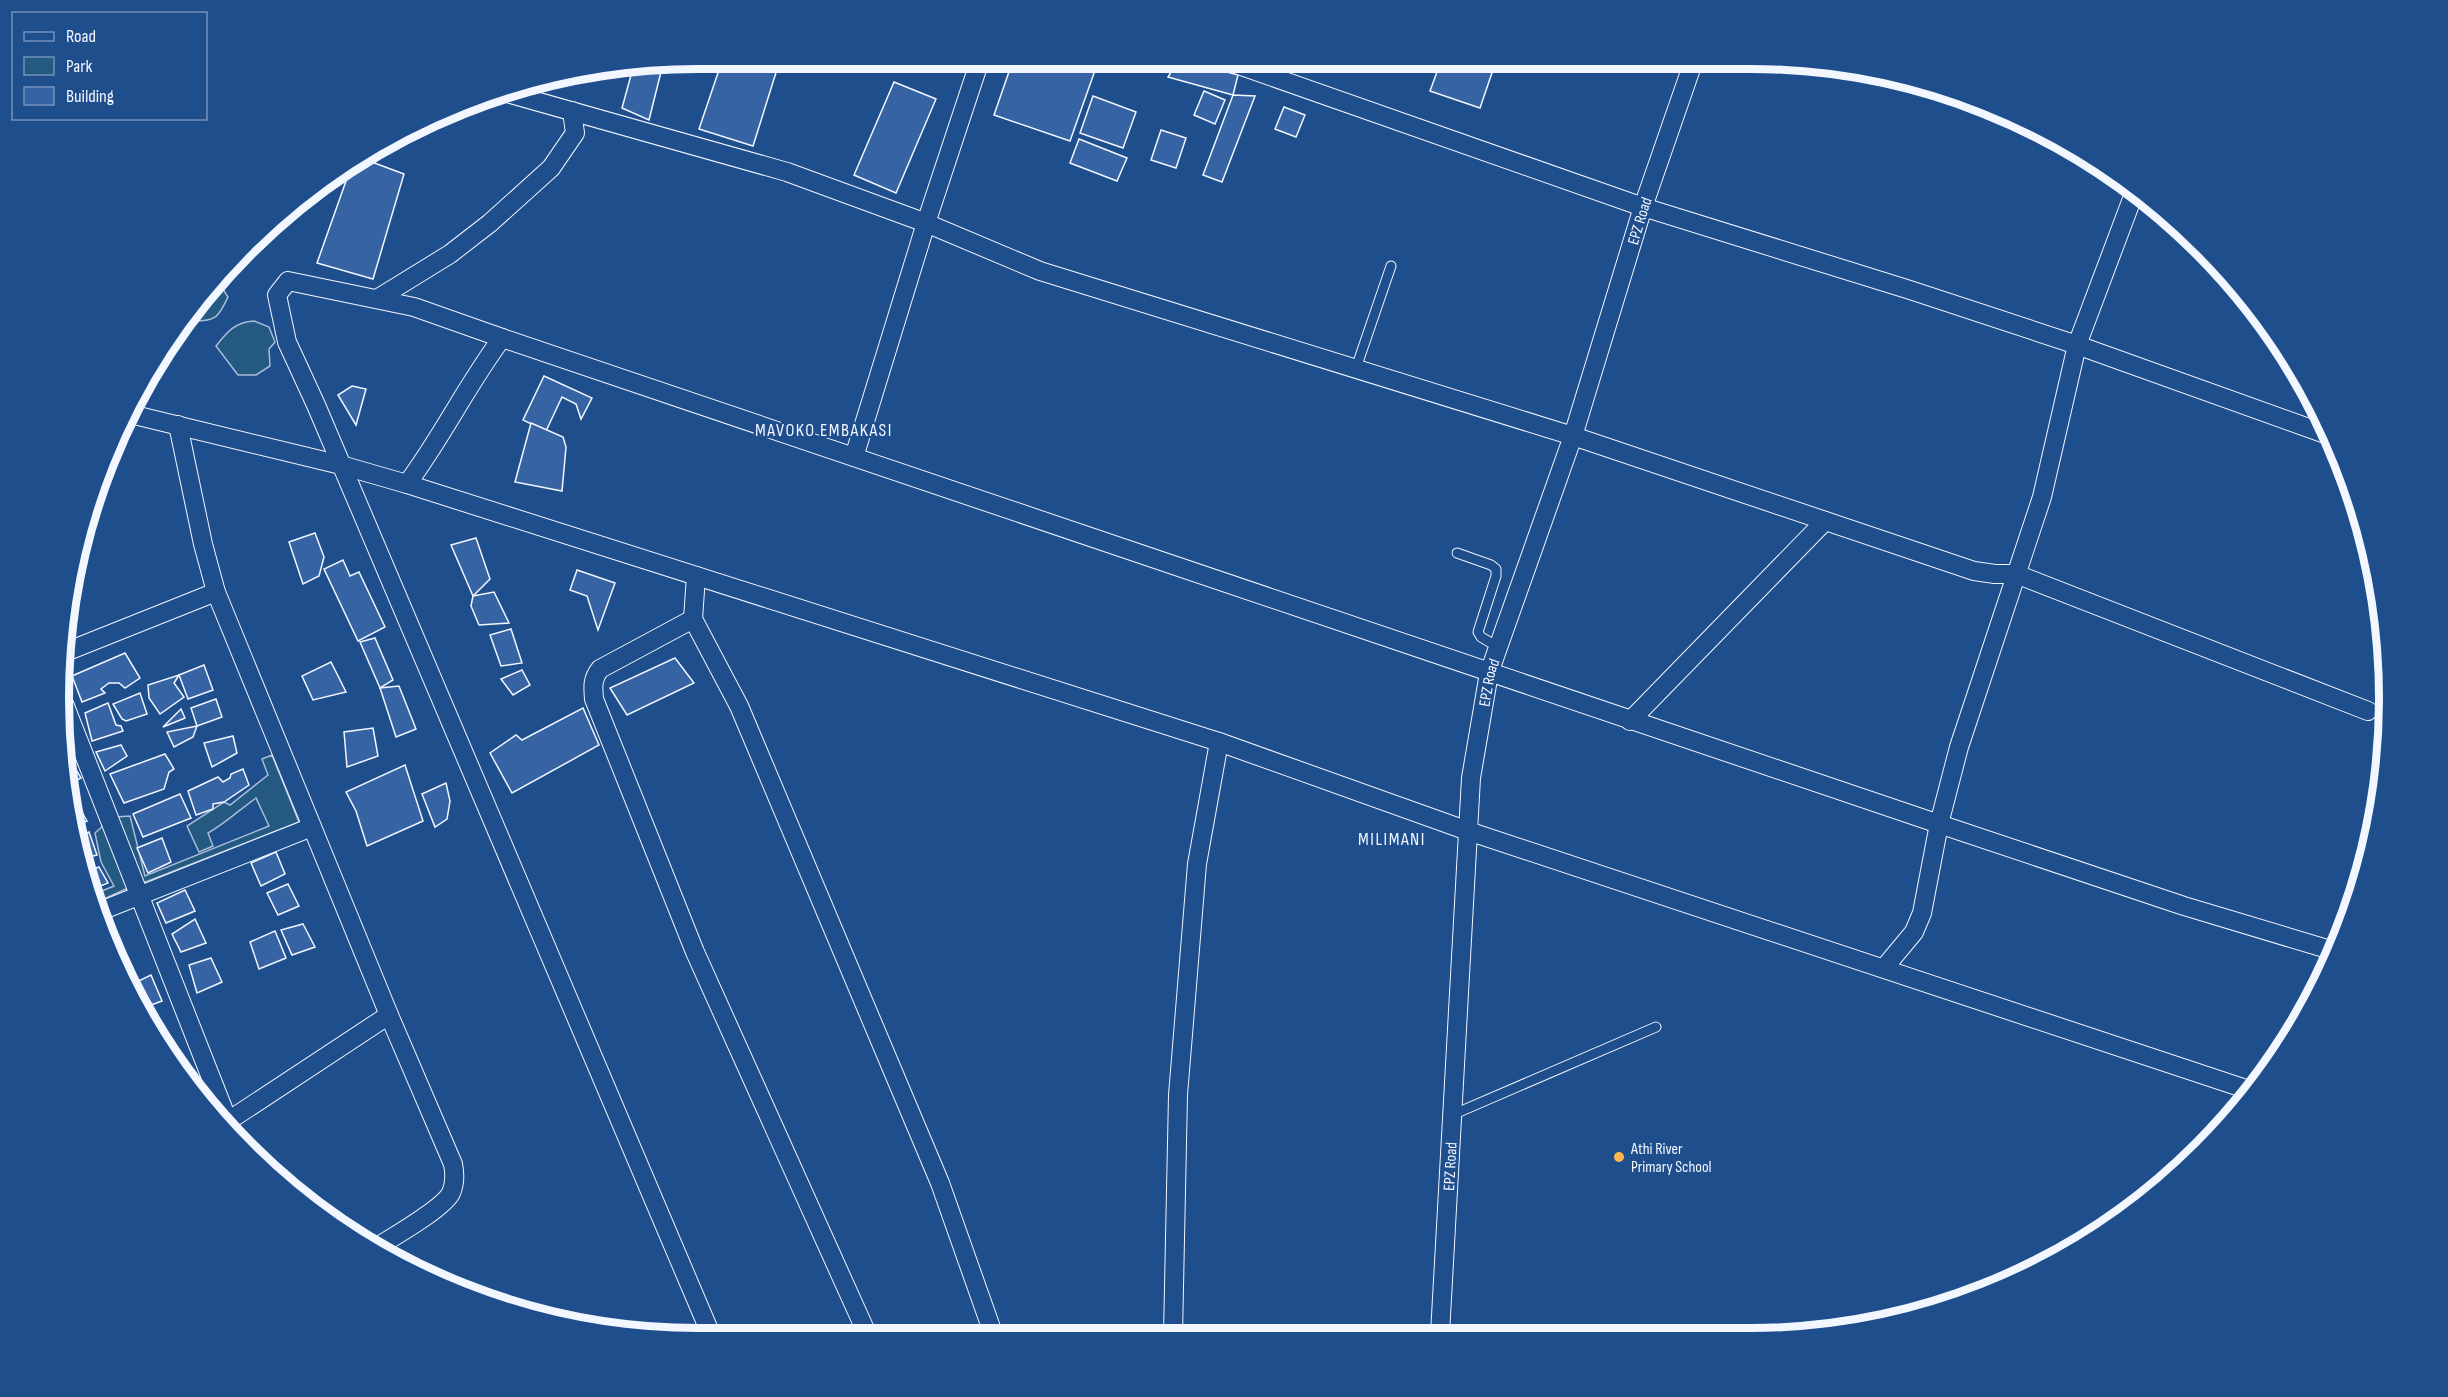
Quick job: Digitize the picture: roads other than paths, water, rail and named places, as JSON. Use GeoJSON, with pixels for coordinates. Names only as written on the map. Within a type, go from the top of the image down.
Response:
{"type":"FeatureCollection","features":[{"type":"Feature","properties":{"kind":"street"},"geometry":{"type":"LineString","coordinates":[[854,457],[926,223],[977,69]]}},
{"type":"Feature","properties":{"kind":"street"},"geometry":{"type":"LineString","coordinates":[[1250,69],[1643,207],[1910,290],[2077,345],[2319,432]]}},
{"type":"Feature","properties":{"kind":"street","name":"EPZ Road"},"geometry":{"type":"LineString","coordinates":[[1440,1328],[1471,778],[1489,673],[1573,436],[1643,207],[1691,69]]}},
{"type":"Feature","properties":{"kind":"street"},"geometry":{"type":"LineString","coordinates":[[517,96],[787,172],[926,223],[1040,271],[1573,436],[1974,571],[2016,574],[2368,711]]}},
{"type":"Feature","properties":{"kind":"street"},"geometry":{"type":"LineString","coordinates":[[377,298],[450,254],[490,223],[551,168],[575,133],[572,111]]}},
{"type":"Feature","properties":{"kind":"street"},"geometry":{"type":"LineString","coordinates":[[1884,968],[1914,932],[1922,913],[1939,824],[1959,747],[2042,497],[2077,345],[2132,198]]}},
{"type":"Feature","properties":{"kind":"street"},"geometry":{"type":"LineString","coordinates":[[708,1328],[341,465],[286,342],[277,295],[288,281],[414,307],[1630,721],[2184,906],[2327,949]]}},
{"type":"Feature","properties":{"kind":"street"},"geometry":{"type":"LineString","coordinates":[[407,484],[428,456],[476,373],[502,338]]}},
{"type":"Feature","properties":{"kind":"street"},"geometry":{"type":"LineString","coordinates":[[136,415],[341,465],[407,484],[1219,742],[1468,831],[2244,1088]]}},
{"type":"Feature","properties":{"kind":"street"},"geometry":{"type":"LineString","coordinates":[[178,425],[203,544],[216,592],[389,1015],[453,1164],[455,1174],[451,1193],[441,1204],[383,1244]]}},
{"type":"Feature","properties":{"kind":"street"},"geometry":{"type":"LineString","coordinates":[[1630,721],[1825,521]]}},
{"type":"Feature","properties":{"kind":"street"},"geometry":{"type":"LineString","coordinates":[[696,576],[693,619],[739,706],[939,1183],[991,1328]]}},
{"type":"Feature","properties":{"kind":"street"},"geometry":{"type":"LineString","coordinates":[[71,650],[216,592]]}},
{"type":"Feature","properties":{"kind":"street"},"geometry":{"type":"LineString","coordinates":[[693,619],[600,669],[592,686],[594,699],[695,952],[864,1328]]}},
{"type":"Feature","properties":{"kind":"street"},"geometry":{"type":"LineString","coordinates":[[69,718],[219,1106]]}},
{"type":"Feature","properties":{"kind":"street"},"geometry":{"type":"LineString","coordinates":[[1173,1328],[1178,1095],[1197,864],[1219,742]]}},
{"type":"Feature","properties":{"kind":"street"},"geometry":{"type":"LineString","coordinates":[[105,909],[312,827]]}},
{"type":"Feature","properties":{"kind":"street"},"geometry":{"type":"LineString","coordinates":[[230,1120],[389,1015]]}},
{"type":"Feature","properties":{"kind":"lane"},"geometry":{"type":"LineString","coordinates":[[1356,368],[1391,266]]}},
{"type":"Feature","properties":{"kind":"lane"},"geometry":{"type":"LineString","coordinates":[[1457,553],[1491,565],[1496,569],[1496,576],[1478,632],[1481,638],[1498,647]]}},
{"type":"Feature","properties":{"kind":"lane"},"geometry":{"type":"LineString","coordinates":[[1452,1115],[1656,1027]]}},
{"type":"Feature","properties":{"kind":"place","name":"Athi River Primary School"},"geometry":{"type":"Point","coordinates":[1619,1157]}},
{"type":"Feature","properties":{"kind":"district","name":"MAVOKO EMBAKASI"},"geometry":{"type":"Point","coordinates":[824,430]}},
{"type":"Feature","properties":{"kind":"district","name":"MILIMANI"},"geometry":{"type":"Point","coordinates":[1392,839]}}]}
